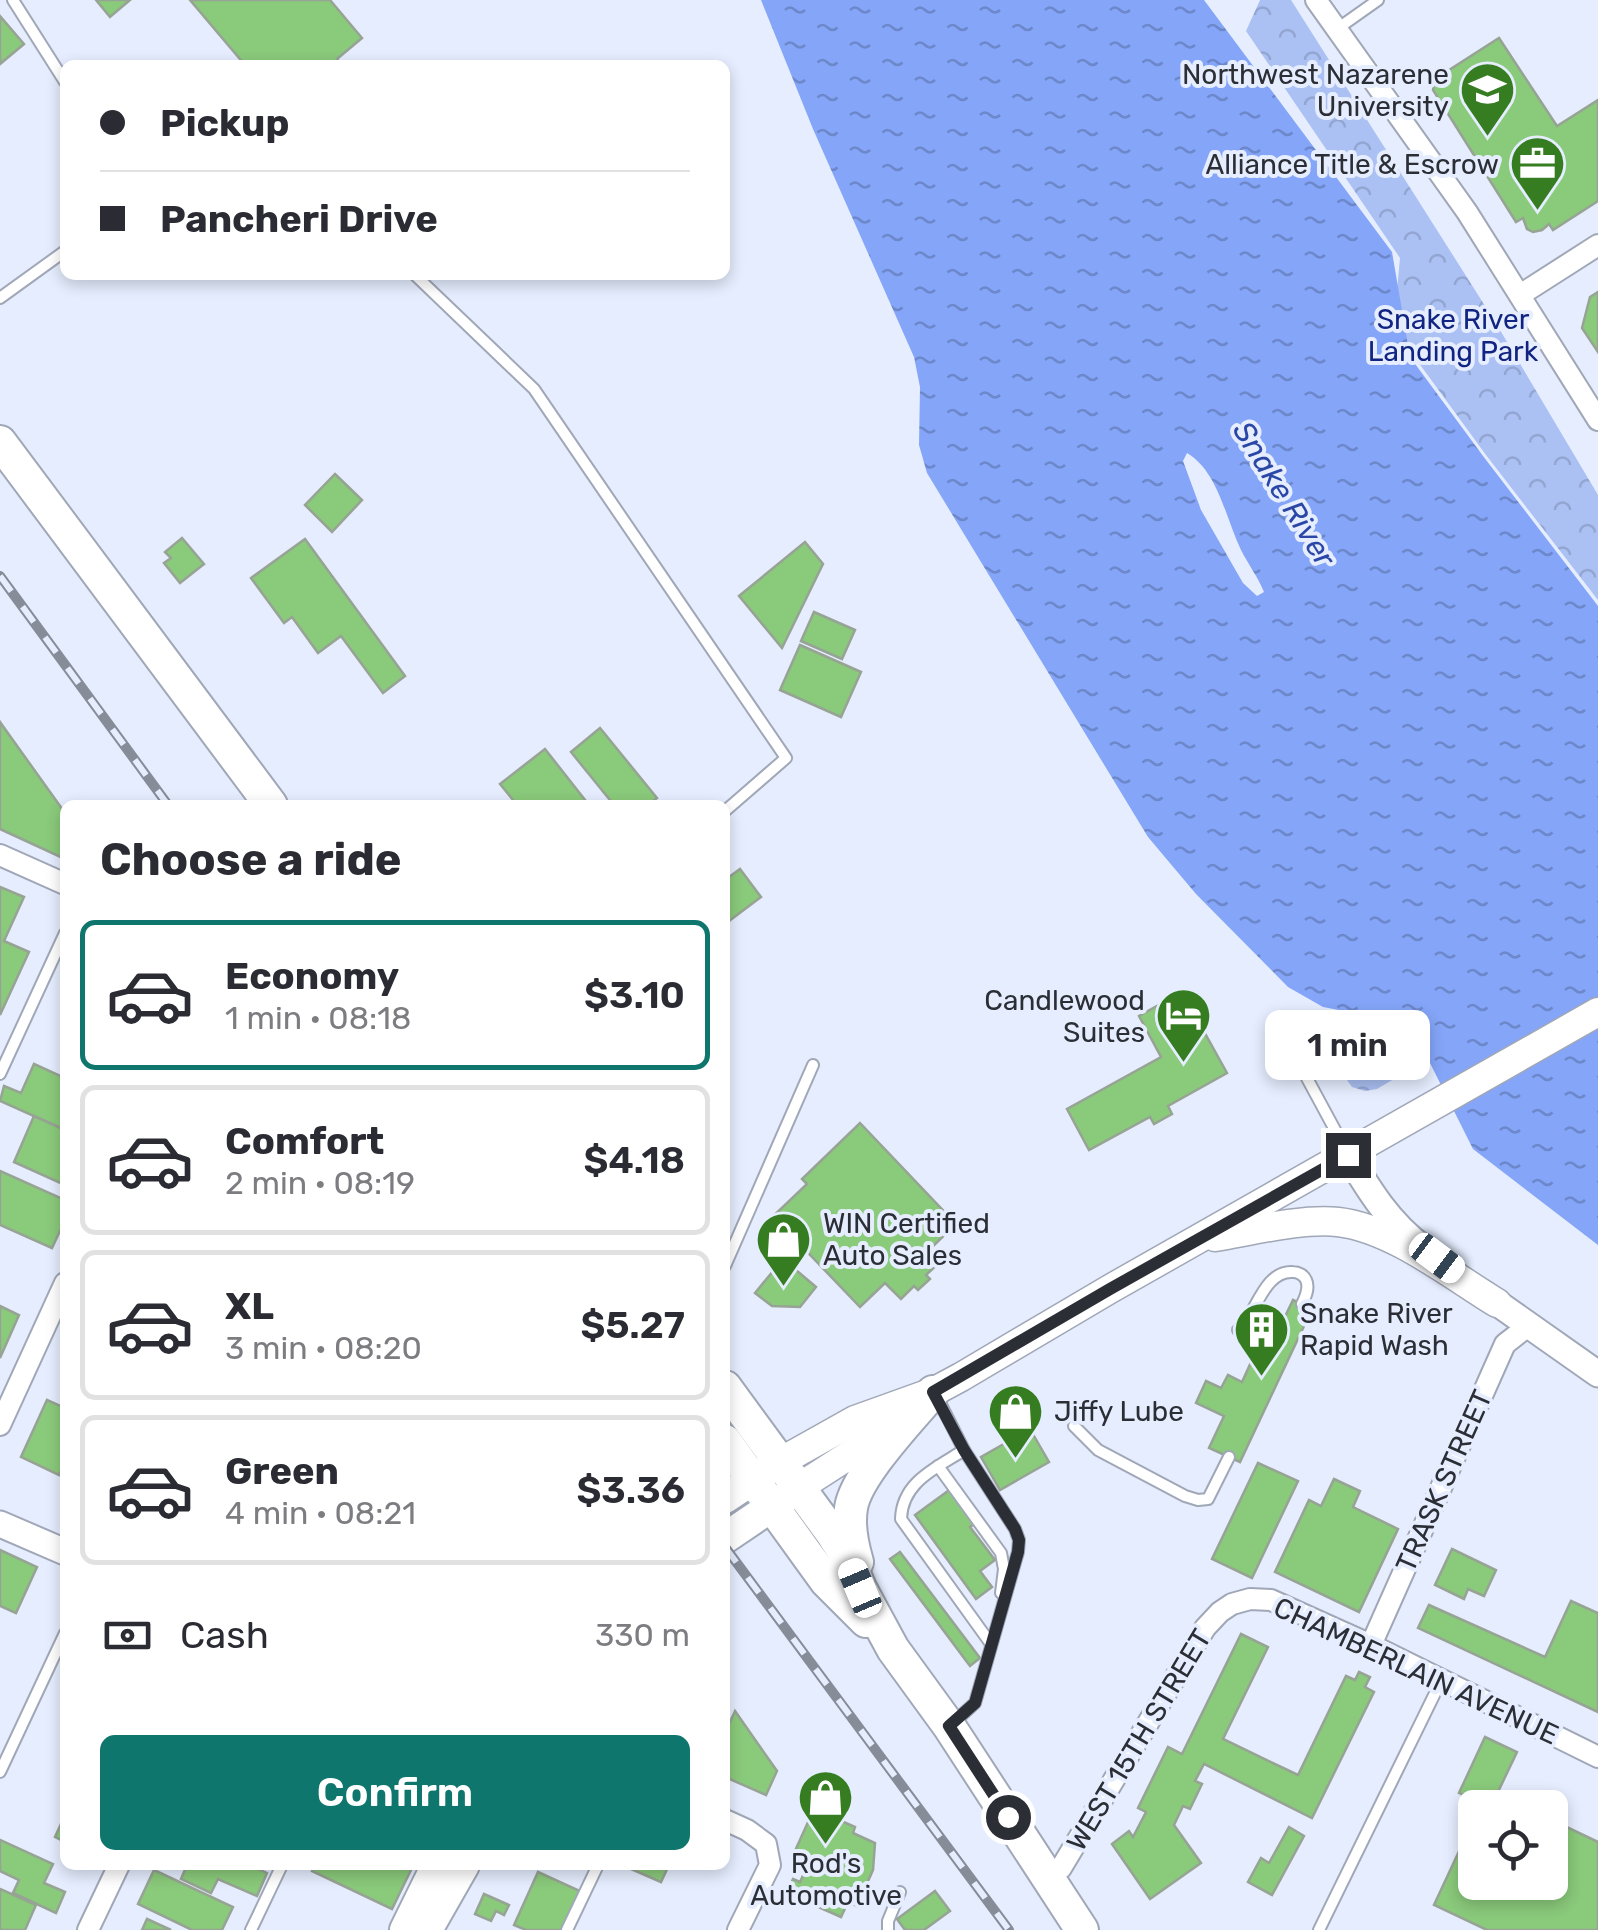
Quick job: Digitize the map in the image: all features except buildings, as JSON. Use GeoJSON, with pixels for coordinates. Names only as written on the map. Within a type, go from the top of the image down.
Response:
{"type":"FeatureCollection","features":[{"type":"Feature","properties":{"kind":"highway"},"geometry":{"type":"LineString","coordinates":[[0,442],[266,800]]}},
{"type":"Feature","properties":{"kind":"highway"},"geometry":{"type":"LineString","coordinates":[[894,1650],[871,1603],[855,1557],[851,1506],[862,1482],[933,1392]]}},
{"type":"Feature","properties":{"kind":"highway"},"geometry":{"type":"LineString","coordinates":[[730,1394],[847,1557],[894,1650],[949,1726],[1082,1930]]}},
{"type":"Feature","properties":{"kind":"highway"},"geometry":{"type":"LineString","coordinates":[[730,1452],[749,1495],[894,1650]]}},
{"type":"Feature","properties":{"kind":"main road"},"geometry":{"type":"LineString","coordinates":[[730,1529],[749,1495],[789,1475],[855,1420],[933,1392],[1598,1012]]}},
{"type":"Feature","properties":{"kind":"main road"},"geometry":{"type":"LineString","coordinates":[[1198,1239],[1312,1222],[1338,1222],[1381,1234],[1497,1303]]}},
{"type":"Feature","properties":{"kind":"main road"},"geometry":{"type":"LineString","coordinates":[[405,1930],[452,1870]]}},
{"type":"Feature","properties":{"kind":"main road"},"geometry":{"type":"LineString","coordinates":[[427,1930],[453,1870]]}},
{"type":"Feature","properties":{"kind":"street"},"geometry":{"type":"LineString","coordinates":[[1316,0],[1467,212],[1598,420]]}},
{"type":"Feature","properties":{"kind":"street"},"geometry":{"type":"LineString","coordinates":[[1520,295],[1598,245]]}},
{"type":"Feature","properties":{"kind":"street"},"geometry":{"type":"LineString","coordinates":[[0,854],[60,882]]}},
{"type":"Feature","properties":{"kind":"street"},"geometry":{"type":"LineString","coordinates":[[1348,1155],[1372,1196],[1407,1236],[1598,1374]]}},
{"type":"Feature","properties":{"kind":"street"},"geometry":{"type":"LineString","coordinates":[[0,1425],[60,1294]]}},
{"type":"Feature","properties":{"kind":"street","name":"TRASK STREET"},"geometry":{"type":"LineString","coordinates":[[1370,1645],[1505,1344],[1528,1326]]}},
{"type":"Feature","properties":{"kind":"street"},"geometry":{"type":"LineString","coordinates":[[0,1524],[60,1550]]}},
{"type":"Feature","properties":{"kind":"street","name":"CHAMBERLAIN AVENUE"},"geometry":{"type":"LineString","coordinates":[[1232,1604],[1250,1599],[1271,1600],[1598,1757]]}},
{"type":"Feature","properties":{"kind":"street","name":"WEST 15TH STREET"},"geometry":{"type":"LineString","coordinates":[[1047,1878],[1061,1868],[1205,1628],[1232,1604]]}},
{"type":"Feature","properties":{"kind":"street"},"geometry":{"type":"LineString","coordinates":[[730,1822],[766,1844],[770,1865],[738,1930]]}},
{"type":"Feature","properties":{"kind":"street"},"geometry":{"type":"LineString","coordinates":[[88,1930],[118,1870]]}},
{"type":"Feature","properties":{"kind":"lane"},"geometry":{"type":"LineString","coordinates":[[13,0],[60,74]]}},
{"type":"Feature","properties":{"kind":"lane"},"geometry":{"type":"LineString","coordinates":[[1337,29],[1378,0]]}},
{"type":"Feature","properties":{"kind":"lane"},"geometry":{"type":"LineString","coordinates":[[0,298],[60,255]]}},
{"type":"Feature","properties":{"kind":"lane"},"geometry":{"type":"LineString","coordinates":[[420,280],[534,388],[786,758],[730,808]]}},
{"type":"Feature","properties":{"kind":"lane"},"geometry":{"type":"LineString","coordinates":[[0,1074],[60,943]]}},
{"type":"Feature","properties":{"kind":"lane"},"geometry":{"type":"LineString","coordinates":[[730,1255],[812,1066]]}},
{"type":"Feature","properties":{"kind":"lane"},"geometry":{"type":"LineString","coordinates":[[1302,1067],[1348,1155]]}},
{"type":"Feature","properties":{"kind":"lane"},"geometry":{"type":"LineString","coordinates":[[1238,1330],[1271,1281],[1285,1272],[1302,1275],[1306,1280],[1307,1293],[1302,1304]]}},
{"type":"Feature","properties":{"kind":"lane"},"geometry":{"type":"LineString","coordinates":[[933,1392],[1019,1540],[975,1703],[949,1726]]}},
{"type":"Feature","properties":{"kind":"lane"},"geometry":{"type":"LineString","coordinates":[[1074,1426],[1098,1450],[1198,1500],[1208,1499],[1213,1493],[1229,1457]]}},
{"type":"Feature","properties":{"kind":"lane"},"geometry":{"type":"LineString","coordinates":[[964,1450],[912,1486],[904,1499],[900,1519],[991,1644]]}},
{"type":"Feature","properties":{"kind":"lane"},"geometry":{"type":"LineString","coordinates":[[938,1466],[1002,1554],[1000,1614]]}},
{"type":"Feature","properties":{"kind":"lane"},"geometry":{"type":"LineString","coordinates":[[0,1772],[60,1644]]}},
{"type":"Feature","properties":{"kind":"lane"},"geometry":{"type":"LineString","coordinates":[[1318,1930],[1442,1680]]}},
{"type":"Feature","properties":{"kind":"lane"},"geometry":{"type":"LineString","coordinates":[[251,1930],[280,1870]]}},
{"type":"Feature","properties":{"kind":"lane"},"geometry":{"type":"LineString","coordinates":[[566,1930],[596,1870]]}},
{"type":"Feature","properties":{"kind":"lane"},"geometry":{"type":"LineString","coordinates":[[888,1930],[900,1892]]}},
{"type":"Feature","properties":{"kind":"green space","name":"Snake River Landing Park"},"geometry":{"type":"Polygon","coordinates":[[[1260,0],[1291,0],[1494,320],[1598,495],[1598,600],[1413,355],[1395,313],[1400,258],[1246,31],[1260,0]]]}},
{"type":"Feature","properties":{"kind":"green space"},"geometry":{"type":"Polygon","coordinates":[[[1370,1016],[1418,1039],[1428,1059],[1377,1089],[1352,1087],[1307,1029],[1326,1019],[1370,1016]]]}},
{"type":"Feature","properties":{"kind":"water","name":"Snake River"},"geometry":{"type":"Polygon","coordinates":[[[761,0],[1204,0],[1392,252],[1410,357],[1598,606],[1598,1245],[1473,1149],[1418,1039],[1370,1016],[1323,1007],[1288,987],[1196,894],[1148,837],[927,473],[919,445],[920,387],[914,357],[813,129],[761,0]],[[1187,453],[1183,461],[1201,510],[1243,583],[1257,596],[1264,592],[1262,586],[1241,550],[1214,483],[1187,453]]]}},
{"type":"Feature","properties":{"kind":"railway"},"geometry":{"type":"LineString","coordinates":[[0,576],[164,800]]}},
{"type":"Feature","properties":{"kind":"railway"},"geometry":{"type":"LineString","coordinates":[[730,1554],[1009,1930]]}},
{"type":"Feature","properties":{"kind":"place","name":"Northwest Nazarene University"},"geometry":{"type":"Point","coordinates":[1488,139]}},
{"type":"Feature","properties":{"kind":"place","name":"Alliance Title & Escrow"},"geometry":{"type":"Point","coordinates":[1538,213]}},
{"type":"Feature","properties":{"kind":"place","name":"Candlewood Suites"},"geometry":{"type":"Point","coordinates":[1184,1065]}},
{"type":"Feature","properties":{"kind":"place","name":"WIN Certified Auto Sales"},"geometry":{"type":"Point","coordinates":[784,1288]}},
{"type":"Feature","properties":{"kind":"place","name":"Snake River Rapid Wash"},"geometry":{"type":"Point","coordinates":[1261,1378]}},
{"type":"Feature","properties":{"kind":"place","name":"Jiffy Lube"},"geometry":{"type":"Point","coordinates":[1015,1460]}},
{"type":"Feature","properties":{"kind":"place","name":"Rod's Automotive"},"geometry":{"type":"Point","coordinates":[826,1846]}},
{"type":"Feature","properties":{"kind":"route"},"geometry":{"type":"LineString","coordinates":[[1008,1817],[949,1726],[975,1703],[1019,1540],[933,1392],[1348,1155]]}}]}
